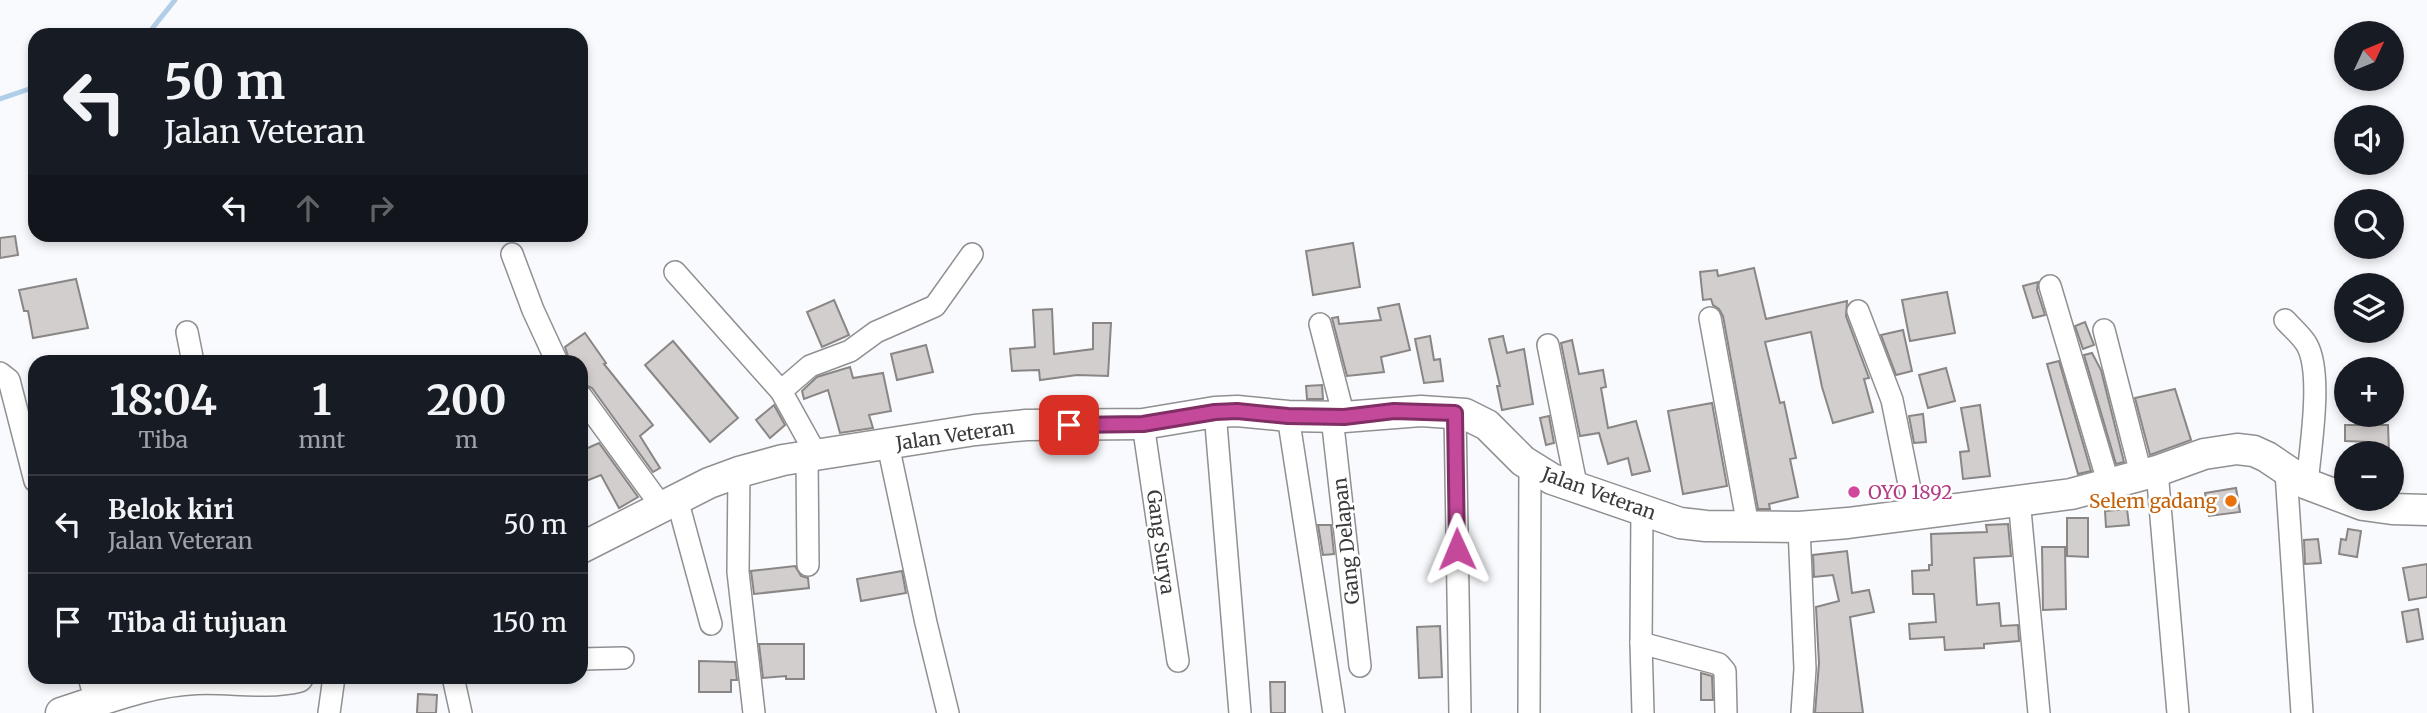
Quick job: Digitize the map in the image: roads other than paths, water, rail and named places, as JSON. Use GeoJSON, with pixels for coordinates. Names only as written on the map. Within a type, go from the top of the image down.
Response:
{"type":"FeatureCollection","features":[{"type":"Feature","properties":{"kind":"street"},"geometry":{"type":"LineString","coordinates":[[512,254],[554,355]]}},
{"type":"Feature","properties":{"kind":"street"},"geometry":{"type":"LineString","coordinates":[[781,391],[810,366],[850,351],[876,332],[935,306],[972,254]]}},
{"type":"Feature","properties":{"kind":"street"},"geometry":{"type":"LineString","coordinates":[[675,272],[781,391],[811,455],[808,565]]}},
{"type":"Feature","properties":{"kind":"street"},"geometry":{"type":"LineString","coordinates":[[2049,286],[2109,485]]}},
{"type":"Feature","properties":{"kind":"street"},"geometry":{"type":"LineString","coordinates":[[1858,311],[1892,400],[1915,514]]}},
{"type":"Feature","properties":{"kind":"street"},"geometry":{"type":"LineString","coordinates":[[1710,318],[1748,526]]}},
{"type":"Feature","properties":{"kind":"street"},"geometry":{"type":"LineString","coordinates":[[2285,320],[2306,342],[2312,358],[2314,403],[2296,478],[2302,713]]}},
{"type":"Feature","properties":{"kind":"street","name":"Gang Delapan"},"geometry":{"type":"LineString","coordinates":[[1320,324],[1338,417],[1360,666]]}},
{"type":"Feature","properties":{"kind":"street"},"geometry":{"type":"LineString","coordinates":[[2104,330],[2149,473],[2178,713]]}},
{"type":"Feature","properties":{"kind":"street"},"geometry":{"type":"LineString","coordinates":[[187,332],[192,355]]}},
{"type":"Feature","properties":{"kind":"street"},"geometry":{"type":"LineString","coordinates":[[1548,345],[1577,489]]}},
{"type":"Feature","properties":{"kind":"street"},"geometry":{"type":"LineString","coordinates":[[0,373],[9,380],[28,454]]}},
{"type":"Feature","properties":{"kind":"street"},"geometry":{"type":"LineString","coordinates":[[588,404],[670,503],[711,624]]}},
{"type":"Feature","properties":{"kind":"street","name":"Jalan Veteran"},"geometry":{"type":"LineString","coordinates":[[588,544],[739,472],[811,455],[975,430],[1026,425],[1143,424],[1215,412],[1259,411],[1288,416],[1338,417],[1394,411],[1455,413],[1479,420],[1530,467],[1577,489],[1680,523],[1799,527],[2078,493],[2204,454],[2237,449],[2253,451],[2267,457],[2296,478],[2363,505],[2427,510]]}},
{"type":"Feature","properties":{"kind":"street"},"geometry":{"type":"LineString","coordinates":[[1215,412],[1240,713]]}},
{"type":"Feature","properties":{"kind":"street"},"geometry":{"type":"LineString","coordinates":[[1455,413],[1460,713]]}},
{"type":"Feature","properties":{"kind":"street"},"geometry":{"type":"LineString","coordinates":[[1288,416],[1334,713]]}},
{"type":"Feature","properties":{"kind":"street","name":"Gang Surya"},"geometry":{"type":"LineString","coordinates":[[1143,424],[1178,661]]}},
{"type":"Feature","properties":{"kind":"street"},"geometry":{"type":"LineString","coordinates":[[888,445],[948,713]]}},
{"type":"Feature","properties":{"kind":"street"},"geometry":{"type":"LineString","coordinates":[[1529,713],[1530,467]]}},
{"type":"Feature","properties":{"kind":"street"},"geometry":{"type":"LineString","coordinates":[[739,472],[738,572],[754,713]]}},
{"type":"Feature","properties":{"kind":"street"},"geometry":{"type":"LineString","coordinates":[[2020,499],[2039,713]]}},
{"type":"Feature","properties":{"kind":"street"},"geometry":{"type":"LineString","coordinates":[[1642,510],[1643,713]]}},
{"type":"Feature","properties":{"kind":"street"},"geometry":{"type":"LineString","coordinates":[[1799,527],[1805,669],[1802,713]]}},
{"type":"Feature","properties":{"kind":"street"},"geometry":{"type":"LineString","coordinates":[[1641,643],[1719,664],[1725,670],[1726,713]]}},
{"type":"Feature","properties":{"kind":"street"},"geometry":{"type":"LineString","coordinates":[[588,659],[623,658]]}},
{"type":"Feature","properties":{"kind":"street"},"geometry":{"type":"LineString","coordinates":[[61,713],[92,690],[126,692],[156,684]]}},
{"type":"Feature","properties":{"kind":"street"},"geometry":{"type":"LineString","coordinates":[[329,713],[333,684]]}},
{"type":"Feature","properties":{"kind":"street"},"geometry":{"type":"LineString","coordinates":[[455,684],[461,713]]}},
{"type":"Feature","properties":{"kind":"waterway"},"geometry":{"type":"LineString","coordinates":[[153,28],[175,0]]}},
{"type":"Feature","properties":{"kind":"waterway"},"geometry":{"type":"LineString","coordinates":[[0,99],[28,89]]}},
{"type":"Feature","properties":{"kind":"place","name":"OYO 1892"},"geometry":{"type":"Point","coordinates":[1854,492]}},
{"type":"Feature","properties":{"kind":"place","name":"Selem gadang"},"geometry":{"type":"Point","coordinates":[2231,501]}}]}
